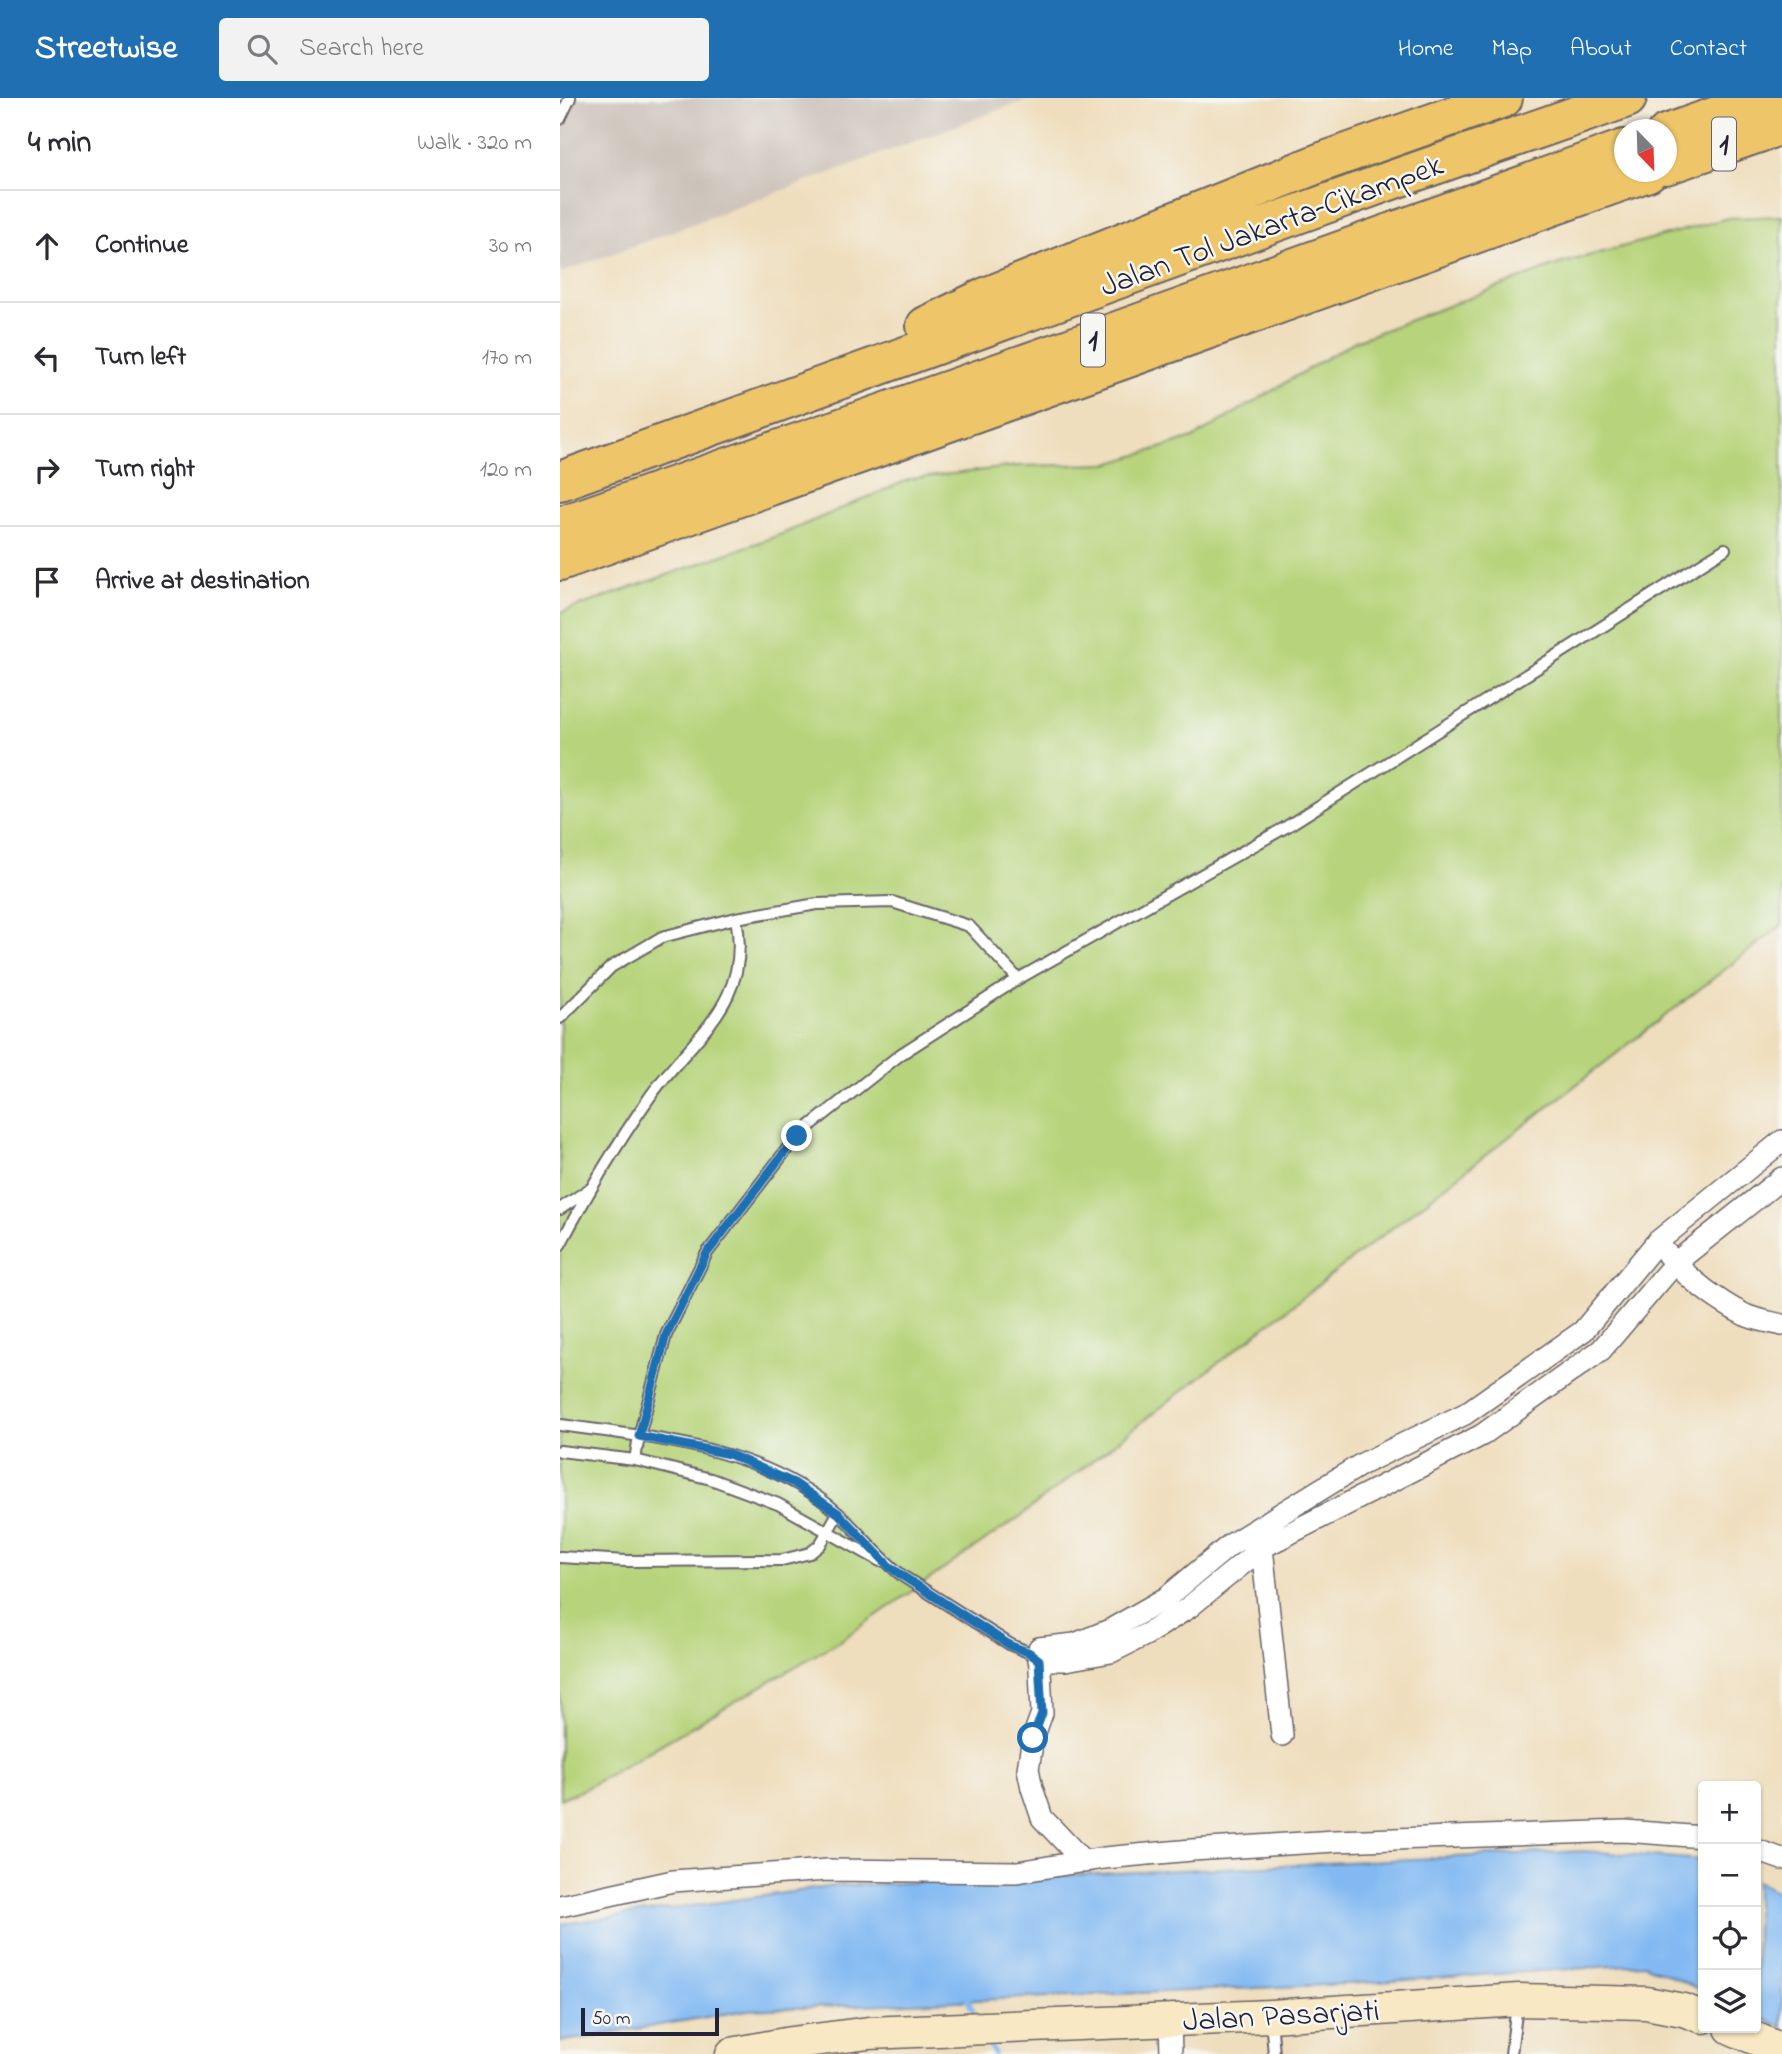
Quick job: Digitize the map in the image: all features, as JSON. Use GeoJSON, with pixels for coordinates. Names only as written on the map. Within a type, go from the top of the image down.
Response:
{"type":"FeatureCollection","features":[{"type":"Feature","properties":{"kind":"highway","name":"1"},"geometry":{"type":"LineString","coordinates":[[735,418],[986,297],[1322,162],[1503,98]]}},
{"type":"Feature","properties":{"kind":"highway","name":"Jalan Tol Jakarta–Cikampek"},"geometry":{"type":"LineString","coordinates":[[560,481],[1378,185],[1627,98]]}},
{"type":"Feature","properties":{"kind":"highway","name":"1"},"geometry":{"type":"LineString","coordinates":[[1677,130],[1767,98]]}},
{"type":"Feature","properties":{"kind":"highway","name":"1"},"geometry":{"type":"LineString","coordinates":[[1677,162],[1782,125]]}},
{"type":"Feature","properties":{"kind":"highway","name":"Jalan Tol Jakarta–Cikampek"},"geometry":{"type":"LineString","coordinates":[[560,526],[1081,344],[1614,153]]}},
{"type":"Feature","properties":{"kind":"highway","name":"1"},"geometry":{"type":"LineString","coordinates":[[560,561],[1620,182]]}},
{"type":"Feature","properties":{"kind":"main road","name":"Jalan Pasarjati"},"geometry":{"type":"LineString","coordinates":[[732,2054],[869,2033],[1270,2016],[1519,2000],[1646,2003],[1698,2015]]}},
{"type":"Feature","properties":{"kind":"main road"},"geometry":{"type":"LineString","coordinates":[[1743,2033],[1782,2050]]}},
{"type":"Feature","properties":{"kind":"street"},"geometry":{"type":"LineString","coordinates":[[1084,1862],[1042,1818],[1031,1788],[1028,1769],[1033,1738],[1042,1713],[1035,1653],[1065,1660],[1111,1652],[1188,1608],[1261,1537],[1362,1464],[1465,1415],[1583,1331],[1657,1242],[1782,1141]]}},
{"type":"Feature","properties":{"kind":"street"},"geometry":{"type":"LineString","coordinates":[[1261,1537],[1482,1435],[1601,1350],[1675,1263],[1782,1178]]}},
{"type":"Feature","properties":{"kind":"street"},"geometry":{"type":"LineString","coordinates":[[1657,1242],[1675,1263],[1719,1299],[1748,1316],[1782,1325]]}},
{"type":"Feature","properties":{"kind":"street"},"geometry":{"type":"LineString","coordinates":[[1261,1537],[1282,1735]]}},
{"type":"Feature","properties":{"kind":"street"},"geometry":{"type":"LineString","coordinates":[[560,1906],[673,1881],[827,1870],[1017,1872],[1192,1850],[1335,1841],[1625,1831],[1698,1837]]}},
{"type":"Feature","properties":{"kind":"street"},"geometry":{"type":"LineString","coordinates":[[1761,1852],[1782,1859]]}},
{"type":"Feature","properties":{"kind":"street"},"geometry":{"type":"LineString","coordinates":[[1170,2020],[1171,2054]]}},
{"type":"Feature","properties":{"kind":"lane"},"geometry":{"type":"LineString","coordinates":[[560,119],[570,98]]}},
{"type":"Feature","properties":{"kind":"lane"},"geometry":{"type":"LineString","coordinates":[[635,1460],[666,1335],[707,1253],[797,1136],[901,1054],[1018,979],[1286,827],[1725,549]]}},
{"type":"Feature","properties":{"kind":"lane"},"geometry":{"type":"LineString","coordinates":[[560,1018],[611,967],[662,937],[736,918],[817,904],[892,902],[969,926],[1018,979]]}},
{"type":"Feature","properties":{"kind":"lane"},"geometry":{"type":"LineString","coordinates":[[560,1245],[590,1188],[650,1096],[720,1010],[740,964],[741,941],[736,918]]}},
{"type":"Feature","properties":{"kind":"lane"},"geometry":{"type":"LineString","coordinates":[[560,1209],[590,1188]]}},
{"type":"Feature","properties":{"kind":"lane"},"geometry":{"type":"LineString","coordinates":[[560,1425],[639,1436],[729,1454],[794,1483],[838,1513],[889,1566]]}},
{"type":"Feature","properties":{"kind":"lane"},"geometry":{"type":"LineString","coordinates":[[560,1451],[635,1460],[711,1479],[778,1504],[889,1566],[1011,1646],[1035,1653]]}},
{"type":"Feature","properties":{"kind":"lane"},"geometry":{"type":"LineString","coordinates":[[560,1557],[626,1561],[782,1560],[810,1553],[820,1545],[838,1513]]}},
{"type":"Feature","properties":{"kind":"lane"},"geometry":{"type":"LineString","coordinates":[[1511,2054],[1514,2019],[1519,2000]]}},
{"type":"Feature","properties":{"kind":"lane"},"geometry":{"type":"LineString","coordinates":[[1270,2016],[1274,2054]]}},
{"type":"Feature","properties":{"kind":"shaded area"},"geometry":{"type":"Polygon","coordinates":[[[560,98],[1031,98],[560,273],[560,98]]]}},
{"type":"Feature","properties":{"kind":"green space"},"geometry":{"type":"Polygon","coordinates":[[[1782,216],[1782,925],[1021,1516],[841,1640],[584,1789],[560,1799],[560,613],[782,534],[910,479],[1018,466],[1108,464],[1193,438],[1355,341],[1559,264],[1728,218],[1782,216]]]}},
{"type":"Feature","properties":{"kind":"water"},"geometry":{"type":"Polygon","coordinates":[[[1584,1851],[1698,1860],[1698,1989],[1644,1964],[1348,1984],[748,2010],[560,2042],[560,1924],[835,1886],[1584,1851]]]}},
{"type":"Feature","properties":{"kind":"water"},"geometry":{"type":"Polygon","coordinates":[[[1761,1884],[1782,1894],[1782,2027],[1761,2017],[1761,1884]]]}},
{"type":"Feature","properties":{"kind":"waterway"},"geometry":{"type":"LineString","coordinates":[[965,1995],[974,2013]]}},
{"type":"Feature","properties":{"kind":"waterway"},"geometry":{"type":"LineString","coordinates":[[990,2044],[994,2054]]}},
{"type":"Feature","properties":{"kind":"route"},"geometry":{"type":"LineString","coordinates":[[797,1136],[707,1253],[666,1335],[639,1436],[729,1454],[794,1483],[838,1513],[889,1566],[904,1577],[1011,1646],[1028,1652],[1039,1660],[1042,1713],[1033,1738]]}}]}
